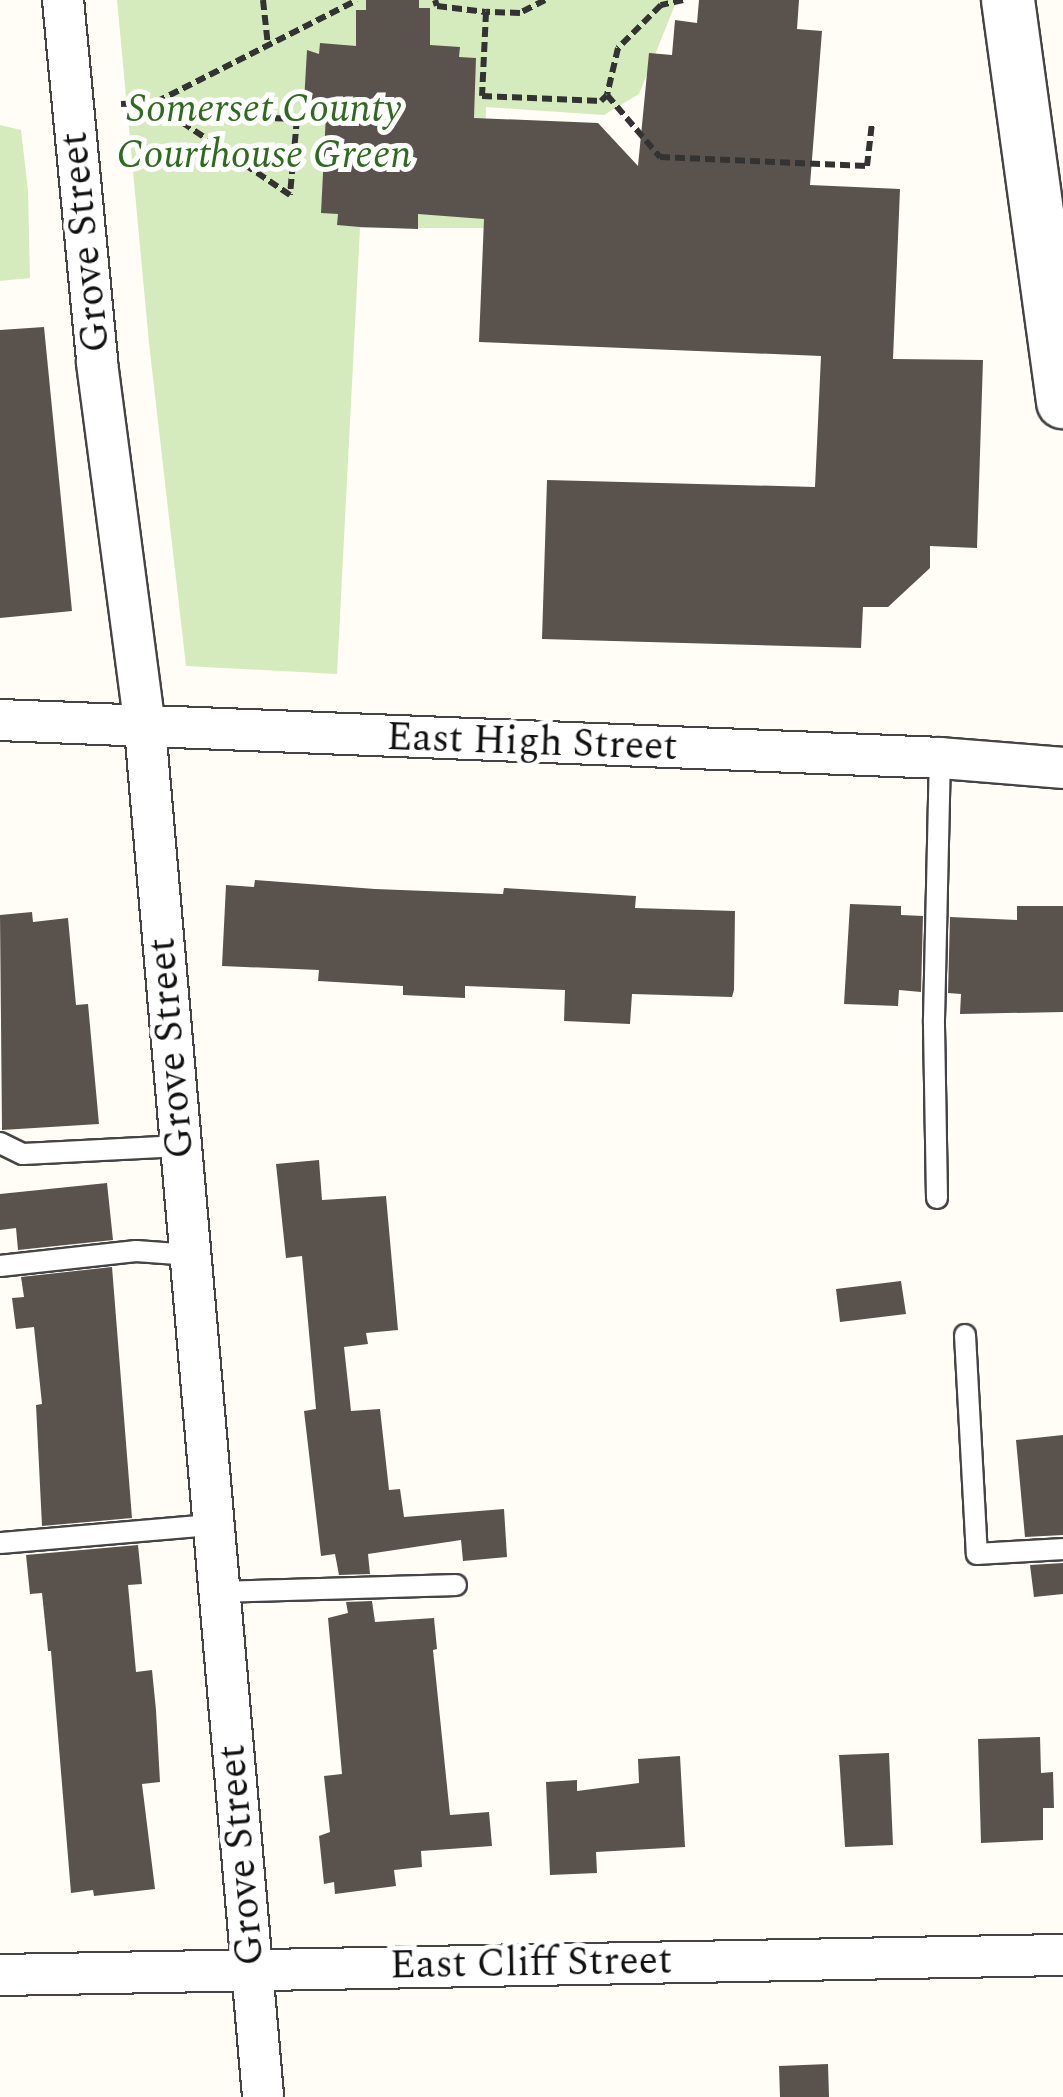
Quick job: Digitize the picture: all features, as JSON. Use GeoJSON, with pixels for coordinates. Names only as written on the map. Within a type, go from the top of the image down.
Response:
{"type":"FeatureCollection","features":[{"type":"Feature","properties":{"kind":"street","name":"Grove Street"},"geometry":{"type":"LineString","coordinates":[[62,0],[97,363],[145,728],[263,2097]]}},
{"type":"Feature","properties":{"kind":"street"},"geometry":{"type":"LineString","coordinates":[[1008,0],[1063,402]]}},
{"type":"Feature","properties":{"kind":"street","name":"East High Street"},"geometry":{"type":"LineString","coordinates":[[0,720],[940,758],[1063,768]]}},
{"type":"Feature","properties":{"kind":"street","name":"East Cliff Street"},"geometry":{"type":"LineString","coordinates":[[0,1975],[1063,1955]]}},
{"type":"Feature","properties":{"kind":"lane"},"geometry":{"type":"LineString","coordinates":[[936,1198],[934,1019],[940,758]]}},
{"type":"Feature","properties":{"kind":"lane"},"geometry":{"type":"LineString","coordinates":[[0,1143],[23,1154],[181,1146]]}},
{"type":"Feature","properties":{"kind":"lane"},"geometry":{"type":"LineString","coordinates":[[0,1266],[136,1252],[190,1255]]}},
{"type":"Feature","properties":{"kind":"lane"},"geometry":{"type":"LineString","coordinates":[[966,1335],[977,1554],[1063,1549]]}},
{"type":"Feature","properties":{"kind":"lane"},"geometry":{"type":"LineString","coordinates":[[0,1543],[212,1525]]}},
{"type":"Feature","properties":{"kind":"lane"},"geometry":{"type":"LineString","coordinates":[[219,1592],[456,1585]]}},
{"type":"Feature","properties":{"kind":"path"},"geometry":{"type":"LineString","coordinates":[[263,0],[268,46]]}},
{"type":"Feature","properties":{"kind":"path"},"geometry":{"type":"LineString","coordinates":[[121,104],[156,102],[357,0]]}},
{"type":"Feature","properties":{"kind":"path"},"geometry":{"type":"LineString","coordinates":[[435,0],[438,6],[520,13],[545,0]]}},
{"type":"Feature","properties":{"kind":"path"},"geometry":{"type":"LineString","coordinates":[[486,12],[482,96],[600,101],[608,95],[618,48],[660,5],[683,0]]}},
{"type":"Feature","properties":{"kind":"path"},"geometry":{"type":"LineString","coordinates":[[608,95],[660,157],[866,166],[872,123]]}},
{"type":"Feature","properties":{"kind":"path"},"geometry":{"type":"LineString","coordinates":[[156,102],[170,114],[262,179],[290,195],[297,119],[170,114]]}},
{"type":"Feature","properties":{"kind":"green space","name":"Somerset County Courthouse Green"},"geometry":{"type":"Polygon","coordinates":[[[117,0],[677,0],[639,94],[604,115],[486,107],[484,228],[360,228],[337,674],[186,666],[149,343],[117,0]]]}},
{"type":"Feature","properties":{"kind":"green space"},"geometry":{"type":"Polygon","coordinates":[[[0,125],[21,130],[28,191],[30,278],[0,281],[0,125]]]}},
{"type":"Feature","properties":{"kind":"building"},"geometry":{"type":"Polygon","coordinates":[[[366,0],[419,0],[419,8],[430,8],[430,45],[460,47],[459,57],[476,58],[474,118],[598,123],[638,166],[649,53],[672,55],[675,20],[697,23],[699,0],[799,0],[797,29],[822,31],[810,185],[900,189],[893,359],[983,360],[977,548],[930,546],[930,568],[888,607],[863,607],[861,648],[542,639],[547,480],[815,487],[821,356],[479,342],[484,219],[418,214],[418,229],[360,227],[337,225],[338,214],[321,213],[326,114],[315,113],[315,103],[304,102],[307,50],[319,54],[320,43],[356,46],[356,10],[366,10],[366,0]]]}},
{"type":"Feature","properties":{"kind":"building"},"geometry":{"type":"Polygon","coordinates":[[[44,327],[72,611],[0,618],[0,330],[44,327]]]}},
{"type":"Feature","properties":{"kind":"building"},"geometry":{"type":"Polygon","coordinates":[[[255,880],[375,889],[503,894],[504,888],[636,896],[635,908],[735,911],[734,990],[732,997],[632,994],[630,1024],[564,1021],[565,990],[465,986],[465,998],[403,995],[403,986],[318,981],[319,970],[222,966],[226,885],[254,887],[255,880]]]}},
{"type":"Feature","properties":{"kind":"building"},"geometry":{"type":"Polygon","coordinates":[[[850,904],[901,906],[901,915],[923,916],[921,992],[899,990],[898,1006],[844,1004],[850,904]]]}},
{"type":"Feature","properties":{"kind":"building"},"geometry":{"type":"Polygon","coordinates":[[[1017,906],[1063,906],[1063,1012],[960,1014],[961,994],[948,993],[950,917],[1017,920],[1017,906]]]}},
{"type":"Feature","properties":{"kind":"building"},"geometry":{"type":"Polygon","coordinates":[[[32,912],[33,922],[68,918],[76,1005],[88,1004],[99,1124],[2,1130],[0,915],[32,912]]]}},
{"type":"Feature","properties":{"kind":"building"},"geometry":{"type":"Polygon","coordinates":[[[319,1160],[322,1200],[386,1196],[398,1330],[366,1333],[368,1344],[344,1347],[351,1411],[380,1409],[389,1490],[400,1489],[404,1517],[504,1509],[507,1557],[463,1561],[461,1540],[368,1554],[370,1574],[339,1575],[335,1554],[321,1556],[304,1411],[316,1409],[302,1256],[286,1258],[276,1164],[319,1160]]]}},
{"type":"Feature","properties":{"kind":"building"},"geometry":{"type":"Polygon","coordinates":[[[107,1183],[113,1240],[18,1250],[16,1228],[0,1230],[0,1194],[107,1183]]]}},
{"type":"Feature","properties":{"kind":"building"},"geometry":{"type":"Polygon","coordinates":[[[112,1267],[132,1518],[42,1526],[36,1405],[42,1404],[34,1327],[16,1329],[12,1298],[24,1297],[21,1277],[112,1267]]]}},
{"type":"Feature","properties":{"kind":"building"},"geometry":{"type":"Polygon","coordinates":[[[901,1281],[906,1314],[840,1322],[836,1289],[901,1281]]]}},
{"type":"Feature","properties":{"kind":"building"},"geometry":{"type":"Polygon","coordinates":[[[1063,1435],[1063,1535],[1025,1537],[1016,1440],[1063,1435]]]}},
{"type":"Feature","properties":{"kind":"building"},"geometry":{"type":"Polygon","coordinates":[[[138,1545],[142,1584],[128,1585],[136,1672],[152,1670],[156,1710],[160,1782],[142,1784],[155,1889],[94,1896],[93,1890],[71,1893],[51,1651],[42,1593],[30,1594],[26,1555],[138,1545]]]}},
{"type":"Feature","properties":{"kind":"building"},"geometry":{"type":"Polygon","coordinates":[[[1063,1563],[1063,1594],[1034,1597],[1030,1565],[1063,1563]]]}},
{"type":"Feature","properties":{"kind":"building"},"geometry":{"type":"Polygon","coordinates":[[[372,1601],[375,1622],[434,1618],[437,1649],[433,1650],[450,1815],[489,1812],[492,1846],[421,1851],[422,1867],[394,1870],[396,1886],[335,1894],[334,1882],[324,1884],[319,1836],[330,1832],[324,1776],[342,1774],[328,1618],[348,1613],[346,1602],[372,1601]]]}},
{"type":"Feature","properties":{"kind":"building"},"geometry":{"type":"Polygon","coordinates":[[[1040,1737],[1041,1773],[1053,1772],[1054,1808],[1043,1808],[1043,1840],[981,1843],[978,1739],[1040,1737]]]}},
{"type":"Feature","properties":{"kind":"building"},"geometry":{"type":"Polygon","coordinates":[[[889,1753],[893,1845],[845,1847],[839,1755],[889,1753]]]}},
{"type":"Feature","properties":{"kind":"building"},"geometry":{"type":"Polygon","coordinates":[[[680,1756],[685,1847],[596,1852],[597,1873],[550,1875],[546,1782],[577,1780],[577,1791],[639,1783],[638,1759],[680,1756]]]}},
{"type":"Feature","properties":{"kind":"building"},"geometry":{"type":"Polygon","coordinates":[[[828,2064],[829,2097],[780,2097],[779,2066],[828,2064]]]}}]}
